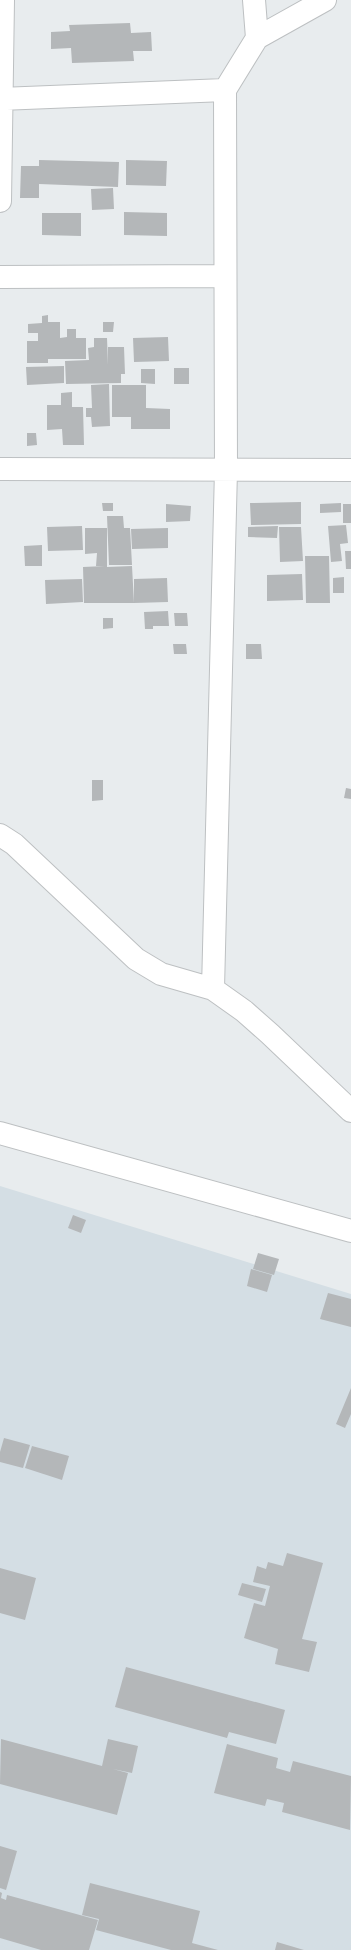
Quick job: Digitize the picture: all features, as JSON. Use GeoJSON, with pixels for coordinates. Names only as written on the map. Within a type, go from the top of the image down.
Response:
{"type":"FeatureCollection","features":[{"type":"Feature","properties":{"kind":"street"},"geometry":{"type":"LineString","coordinates":[[0,201],[3,0]]}},
{"type":"Feature","properties":{"kind":"street"},"geometry":{"type":"LineString","coordinates":[[254,0],[257,38]]}},
{"type":"Feature","properties":{"kind":"street"},"geometry":{"type":"LineString","coordinates":[[213,989],[226,470],[225,90],[257,38],[325,0]]}},
{"type":"Feature","properties":{"kind":"street"},"geometry":{"type":"LineString","coordinates":[[1,99],[225,90]]}},
{"type":"Feature","properties":{"kind":"street"},"geometry":{"type":"LineString","coordinates":[[0,277],[226,276]]}},
{"type":"Feature","properties":{"kind":"street"},"geometry":{"type":"LineString","coordinates":[[0,469],[351,470]]}},
{"type":"Feature","properties":{"kind":"street"},"geometry":{"type":"LineString","coordinates":[[0,835],[14,844],[136,960],[161,974],[213,989],[254,1020],[351,1111]]}},
{"type":"Feature","properties":{"kind":"street"},"geometry":{"type":"LineString","coordinates":[[0,1133],[351,1232]]}},
{"type":"Feature","properties":{"kind":"shaded area"},"geometry":{"type":"Polygon","coordinates":[[[0,1186],[351,1294],[351,1950],[0,1950],[0,1186]]]}},
{"type":"Feature","properties":{"kind":"building"},"geometry":{"type":"Polygon","coordinates":[[[130,23],[131,33],[151,32],[152,51],[133,51],[134,61],[72,63],[71,48],[51,49],[51,32],[70,31],[69,25],[130,23]]]}},
{"type":"Feature","properties":{"kind":"building"},"geometry":{"type":"Polygon","coordinates":[[[39,160],[119,162],[118,187],[39,184],[39,198],[20,198],[21,166],[39,166],[39,160]]]}},
{"type":"Feature","properties":{"kind":"building"},"geometry":{"type":"Polygon","coordinates":[[[126,160],[167,161],[166,186],[126,185],[126,160]]]}},
{"type":"Feature","properties":{"kind":"building"},"geometry":{"type":"Polygon","coordinates":[[[113,188],[114,209],[92,210],[91,189],[113,188]]]}},
{"type":"Feature","properties":{"kind":"building"},"geometry":{"type":"Polygon","coordinates":[[[124,212],[167,213],[167,236],[124,235],[124,212]]]}},
{"type":"Feature","properties":{"kind":"building"},"geometry":{"type":"Polygon","coordinates":[[[42,213],[81,213],[81,236],[42,235],[42,213]]]}},
{"type":"Feature","properties":{"kind":"building"},"geometry":{"type":"Polygon","coordinates":[[[48,315],[48,322],[60,322],[60,338],[67,337],[67,329],[76,329],[76,338],[86,338],[86,359],[48,359],[48,363],[27,363],[27,341],[38,341],[38,333],[28,333],[28,324],[42,323],[42,316],[48,315]]]}},
{"type":"Feature","properties":{"kind":"building"},"geometry":{"type":"Polygon","coordinates":[[[103,322],[114,322],[113,332],[103,332],[103,322]]]}},
{"type":"Feature","properties":{"kind":"building"},"geometry":{"type":"Polygon","coordinates":[[[168,337],[169,361],[134,362],[133,338],[168,337]]]}},
{"type":"Feature","properties":{"kind":"building"},"geometry":{"type":"Polygon","coordinates":[[[94,338],[107,338],[108,365],[108,347],[124,347],[125,374],[121,374],[121,383],[66,384],[65,361],[89,360],[88,348],[94,347],[94,338]]]}},
{"type":"Feature","properties":{"kind":"building"},"geometry":{"type":"Polygon","coordinates":[[[64,366],[64,383],[27,385],[26,367],[64,366]]]}},
{"type":"Feature","properties":{"kind":"building"},"geometry":{"type":"Polygon","coordinates":[[[174,368],[189,368],[189,384],[174,384],[174,368]]]}},
{"type":"Feature","properties":{"kind":"building"},"geometry":{"type":"Polygon","coordinates":[[[141,369],[155,369],[155,384],[141,383],[141,369]]]}},
{"type":"Feature","properties":{"kind":"building"},"geometry":{"type":"Polygon","coordinates":[[[109,384],[110,426],[92,427],[91,417],[86,417],[86,408],[92,408],[91,385],[109,384]]]}},
{"type":"Feature","properties":{"kind":"building"},"geometry":{"type":"Polygon","coordinates":[[[112,385],[146,385],[146,408],[170,409],[170,429],[131,429],[131,417],[112,417],[112,385]]]}},
{"type":"Feature","properties":{"kind":"building"},"geometry":{"type":"Polygon","coordinates":[[[72,392],[72,407],[83,407],[84,445],[63,445],[62,429],[47,430],[47,405],[61,405],[61,393],[72,392]]]}},
{"type":"Feature","properties":{"kind":"building"},"geometry":{"type":"Polygon","coordinates":[[[27,433],[36,433],[37,445],[27,446],[27,433]]]}},
{"type":"Feature","properties":{"kind":"building"},"geometry":{"type":"Polygon","coordinates":[[[301,502],[301,524],[251,525],[250,503],[301,502]]]}},
{"type":"Feature","properties":{"kind":"building"},"geometry":{"type":"Polygon","coordinates":[[[102,503],[113,503],[113,511],[103,511],[102,503]]]}},
{"type":"Feature","properties":{"kind":"building"},"geometry":{"type":"Polygon","coordinates":[[[341,503],[341,512],[320,513],[320,504],[341,503]]]}},
{"type":"Feature","properties":{"kind":"building"},"geometry":{"type":"Polygon","coordinates":[[[166,504],[191,506],[190,521],[166,522],[166,504]]]}},
{"type":"Feature","properties":{"kind":"building"},"geometry":{"type":"Polygon","coordinates":[[[343,504],[351,504],[351,523],[343,523],[343,504]]]}},
{"type":"Feature","properties":{"kind":"building"},"geometry":{"type":"Polygon","coordinates":[[[107,516],[123,516],[124,528],[130,528],[132,565],[109,565],[107,516]]]}},
{"type":"Feature","properties":{"kind":"building"},"geometry":{"type":"Polygon","coordinates":[[[346,525],[348,543],[340,544],[342,561],[331,562],[328,526],[346,525]]]}},
{"type":"Feature","properties":{"kind":"building"},"geometry":{"type":"Polygon","coordinates":[[[82,526],[83,550],[48,551],[47,527],[82,526]]]}},
{"type":"Feature","properties":{"kind":"building"},"geometry":{"type":"Polygon","coordinates":[[[278,526],[277,538],[248,537],[248,527],[278,526]]]}},
{"type":"Feature","properties":{"kind":"building"},"geometry":{"type":"Polygon","coordinates":[[[279,527],[301,527],[303,561],[280,562],[279,527]]]}},
{"type":"Feature","properties":{"kind":"building"},"geometry":{"type":"Polygon","coordinates":[[[85,528],[107,528],[107,567],[132,566],[134,603],[84,603],[83,567],[105,566],[96,566],[97,553],[85,554],[85,528]]]}},
{"type":"Feature","properties":{"kind":"building"},"geometry":{"type":"Polygon","coordinates":[[[168,528],[168,548],[132,549],[131,529],[168,528]]]}},
{"type":"Feature","properties":{"kind":"building"},"geometry":{"type":"Polygon","coordinates":[[[42,545],[42,566],[25,566],[24,546],[42,545]]]}},
{"type":"Feature","properties":{"kind":"building"},"geometry":{"type":"Polygon","coordinates":[[[345,551],[351,551],[351,569],[346,569],[345,551]]]}},
{"type":"Feature","properties":{"kind":"building"},"geometry":{"type":"Polygon","coordinates":[[[305,556],[329,556],[330,603],[306,603],[305,556]]]}},
{"type":"Feature","properties":{"kind":"building"},"geometry":{"type":"Polygon","coordinates":[[[302,574],[303,600],[267,601],[267,575],[302,574]]]}},
{"type":"Feature","properties":{"kind":"building"},"geometry":{"type":"Polygon","coordinates":[[[344,577],[344,593],[333,593],[333,578],[344,577]]]}},
{"type":"Feature","properties":{"kind":"building"},"geometry":{"type":"Polygon","coordinates":[[[167,578],[168,602],[134,603],[134,579],[167,578]]]}},
{"type":"Feature","properties":{"kind":"building"},"geometry":{"type":"Polygon","coordinates":[[[82,579],[83,602],[46,604],[45,580],[82,579]]]}},
{"type":"Feature","properties":{"kind":"building"},"geometry":{"type":"Polygon","coordinates":[[[168,611],[169,626],[153,626],[153,629],[145,629],[144,612],[168,611]]]}},
{"type":"Feature","properties":{"kind":"building"},"geometry":{"type":"Polygon","coordinates":[[[174,613],[187,613],[188,626],[175,626],[174,613]]]}},
{"type":"Feature","properties":{"kind":"building"},"geometry":{"type":"Polygon","coordinates":[[[103,618],[113,618],[113,628],[103,629],[103,618]]]}},
{"type":"Feature","properties":{"kind":"building"},"geometry":{"type":"Polygon","coordinates":[[[173,644],[186,644],[187,654],[174,654],[173,644]]]}},
{"type":"Feature","properties":{"kind":"building"},"geometry":{"type":"Polygon","coordinates":[[[246,644],[261,644],[262,659],[246,659],[246,644]]]}},
{"type":"Feature","properties":{"kind":"building"},"geometry":{"type":"Polygon","coordinates":[[[92,780],[103,780],[103,800],[92,801],[92,780]]]}},
{"type":"Feature","properties":{"kind":"building"},"geometry":{"type":"Polygon","coordinates":[[[346,788],[351,789],[351,799],[344,798],[346,788]]]}},
{"type":"Feature","properties":{"kind":"building"},"geometry":{"type":"Polygon","coordinates":[[[73,1215],[86,1220],[81,1233],[68,1228],[73,1215]]]}},
{"type":"Feature","properties":{"kind":"building"},"geometry":{"type":"Polygon","coordinates":[[[258,1253],[279,1259],[274,1275],[253,1269],[258,1253]]]}},
{"type":"Feature","properties":{"kind":"building"},"geometry":{"type":"Polygon","coordinates":[[[251,1269],[272,1275],[267,1292],[247,1286],[251,1269]]]}},
{"type":"Feature","properties":{"kind":"building"},"geometry":{"type":"Polygon","coordinates":[[[328,1293],[351,1299],[351,1327],[320,1319],[328,1293]]]}},
{"type":"Feature","properties":{"kind":"building"},"geometry":{"type":"Polygon","coordinates":[[[351,1388],[351,1414],[345,1428],[336,1424],[351,1388]]]}},
{"type":"Feature","properties":{"kind":"building"},"geometry":{"type":"Polygon","coordinates":[[[4,1438],[30,1445],[23,1468],[0,1462],[0,1452],[4,1438]]]}},
{"type":"Feature","properties":{"kind":"building"},"geometry":{"type":"Polygon","coordinates":[[[32,1446],[69,1456],[62,1480],[25,1468],[32,1446]]]}},
{"type":"Feature","properties":{"kind":"building"},"geometry":{"type":"Polygon","coordinates":[[[287,1553],[323,1563],[302,1639],[317,1642],[309,1672],[275,1664],[278,1649],[244,1638],[254,1603],[265,1606],[270,1586],[253,1582],[257,1566],[266,1569],[268,1562],[283,1566],[287,1553]]]}},
{"type":"Feature","properties":{"kind":"building"},"geometry":{"type":"Polygon","coordinates":[[[0,1568],[36,1578],[25,1620],[0,1613],[0,1568]]]}},
{"type":"Feature","properties":{"kind":"building"},"geometry":{"type":"Polygon","coordinates":[[[242,1583],[266,1589],[262,1602],[238,1595],[242,1583]]]}},
{"type":"Feature","properties":{"kind":"building"},"geometry":{"type":"Polygon","coordinates":[[[126,1667],[285,1710],[276,1744],[229,1732],[227,1738],[115,1707],[126,1667]]]}},
{"type":"Feature","properties":{"kind":"building"},"geometry":{"type":"Polygon","coordinates":[[[1,1739],[102,1766],[108,1739],[138,1746],[132,1773],[113,1769],[128,1773],[117,1815],[0,1784],[1,1739]]]}},
{"type":"Feature","properties":{"kind":"building"},"geometry":{"type":"Polygon","coordinates":[[[227,1744],[278,1758],[276,1768],[290,1772],[293,1761],[351,1776],[350,1830],[282,1812],[284,1803],[267,1799],[265,1806],[214,1793],[227,1744]]]}},
{"type":"Feature","properties":{"kind":"building"},"geometry":{"type":"Polygon","coordinates":[[[0,1846],[17,1851],[6,1890],[0,1888],[0,1846]]]}},
{"type":"Feature","properties":{"kind":"building"},"geometry":{"type":"Polygon","coordinates":[[[90,1883],[200,1911],[192,1943],[218,1950],[171,1950],[96,1930],[99,1919],[82,1915],[90,1883]]]}},
{"type":"Feature","properties":{"kind":"building"},"geometry":{"type":"Polygon","coordinates":[[[0,1892],[2,1893],[1,1898],[6,1900],[7,1895],[98,1920],[89,1950],[41,1950],[0,1938],[0,1892]]]}},
{"type":"Feature","properties":{"kind":"building"},"geometry":{"type":"Polygon","coordinates":[[[277,1942],[304,1950],[275,1950],[277,1942]]]}}]}
